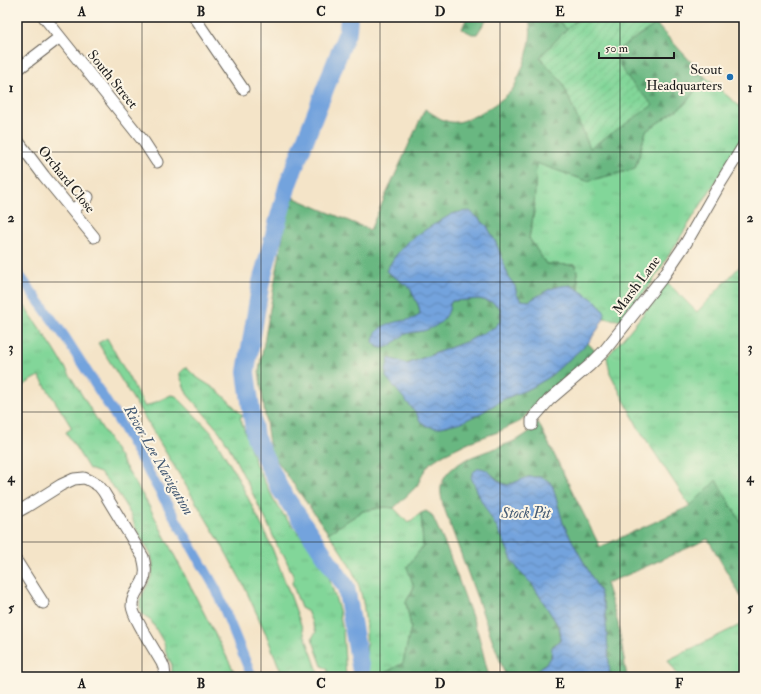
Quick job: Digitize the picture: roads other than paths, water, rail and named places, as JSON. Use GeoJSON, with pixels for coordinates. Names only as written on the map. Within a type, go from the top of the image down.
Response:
{"type":"FeatureCollection","features":[{"type":"Feature","properties":{"kind":"street","name":"South Street"},"geometry":{"type":"LineString","coordinates":[[44,17],[144,142],[157,162]]}},
{"type":"Feature","properties":{"kind":"street"},"geometry":{"type":"LineString","coordinates":[[194,17],[243,89]]}},
{"type":"Feature","properties":{"kind":"street"},"geometry":{"type":"LineString","coordinates":[[17,70],[60,37]]}},
{"type":"Feature","properties":{"kind":"street","name":"Orchard Close"},"geometry":{"type":"LineString","coordinates":[[17,140],[44,176],[94,237]]}},
{"type":"Feature","properties":{"kind":"street","name":"Marsh Lane"},"geometry":{"type":"LineString","coordinates":[[532,426],[534,416],[549,400],[605,350],[663,277],[686,242],[744,145]]}},
{"type":"Feature","properties":{"kind":"street"},"geometry":{"type":"LineString","coordinates":[[73,210],[88,197]]}},
{"type":"Feature","properties":{"kind":"street"},"geometry":{"type":"LineString","coordinates":[[17,512],[61,485],[74,479],[84,478],[94,482],[103,491],[143,557],[145,566],[143,581],[135,593],[132,606],[136,619],[162,663],[165,677]]}},
{"type":"Feature","properties":{"kind":"street"},"geometry":{"type":"LineString","coordinates":[[17,562],[43,603]]}},
{"type":"Feature","properties":{"kind":"water"},"geometry":{"type":"Polygon","coordinates":[[[470,211],[487,226],[497,245],[509,278],[515,286],[517,295],[521,300],[529,301],[550,289],[570,285],[597,302],[605,313],[598,329],[588,343],[548,378],[531,388],[504,399],[481,413],[462,422],[437,428],[427,426],[420,421],[416,413],[386,377],[389,358],[407,364],[468,341],[495,327],[501,320],[500,308],[492,302],[479,299],[452,301],[445,318],[437,325],[423,331],[406,334],[392,345],[383,348],[380,348],[373,342],[377,332],[383,326],[414,318],[420,314],[419,307],[410,288],[386,271],[394,258],[407,242],[428,228],[452,214],[470,211]]]}},
{"type":"Feature","properties":{"kind":"water","name":"Stock Pit"},"geometry":{"type":"Polygon","coordinates":[[[479,468],[483,468],[506,485],[528,477],[540,477],[549,481],[553,487],[563,523],[600,592],[605,609],[610,677],[531,677],[551,658],[552,647],[560,641],[561,634],[559,627],[532,584],[520,572],[513,562],[503,539],[481,500],[471,477],[473,472],[479,468]]]}},
{"type":"Feature","properties":{"kind":"waterway"},"geometry":{"type":"LineString","coordinates":[[349,17],[348,30],[288,184],[261,282],[246,372],[255,437],[280,489],[346,587],[362,677]]}},
{"type":"Feature","properties":{"kind":"waterway","name":"River Lee Navigation"},"geometry":{"type":"LineString","coordinates":[[17,272],[65,337],[123,428],[216,589],[252,677]]}},
{"type":"Feature","properties":{"kind":"place","name":"Scout Headquarters"},"geometry":{"type":"Point","coordinates":[730,77]}}]}
